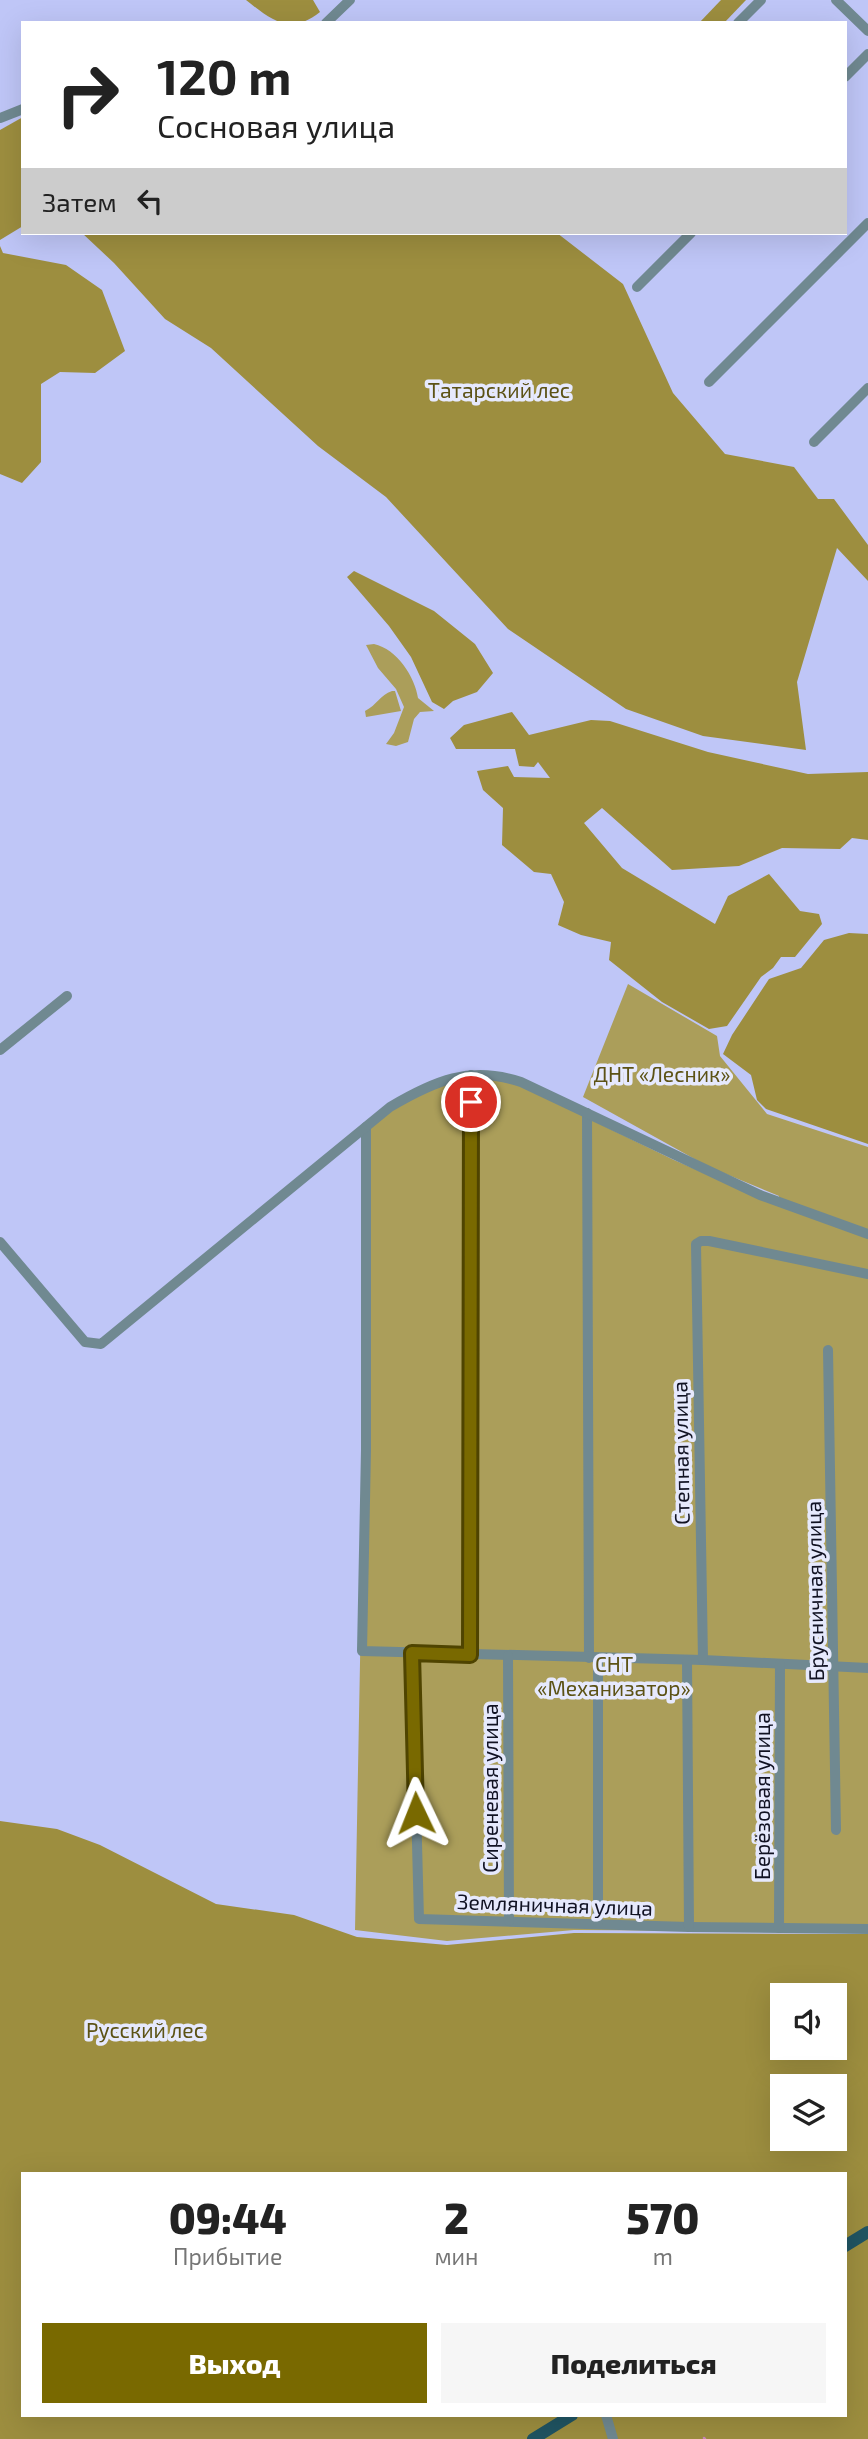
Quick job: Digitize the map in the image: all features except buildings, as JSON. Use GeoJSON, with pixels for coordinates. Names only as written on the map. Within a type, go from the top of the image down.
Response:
{"type":"FeatureCollection","features":[{"type":"Feature","properties":{"kind":"main road"},"geometry":{"type":"LineString","coordinates":[[847,2245],[868,2232]]}},
{"type":"Feature","properties":{"kind":"main road"},"geometry":{"type":"LineString","coordinates":[[533,2439],[569,2417]]}},
{"type":"Feature","properties":{"kind":"street"},"geometry":{"type":"LineString","coordinates":[[328,21],[350,0]]}},
{"type":"Feature","properties":{"kind":"street"},"geometry":{"type":"LineString","coordinates":[[740,21],[761,0]]}},
{"type":"Feature","properties":{"kind":"street"},"geometry":{"type":"LineString","coordinates":[[836,0],[868,31]]}},
{"type":"Feature","properties":{"kind":"street"},"geometry":{"type":"LineString","coordinates":[[847,74],[868,54]]}},
{"type":"Feature","properties":{"kind":"street"},"geometry":{"type":"LineString","coordinates":[[0,118],[21,110]]}},
{"type":"Feature","properties":{"kind":"street"},"geometry":{"type":"LineString","coordinates":[[709,382],[868,222]]}},
{"type":"Feature","properties":{"kind":"street"},"geometry":{"type":"LineString","coordinates":[[637,287],[689,235]]}},
{"type":"Feature","properties":{"kind":"street"},"geometry":{"type":"LineString","coordinates":[[814,442],[868,388]]}},
{"type":"Feature","properties":{"kind":"street"},"geometry":{"type":"LineString","coordinates":[[0,1050],[66,996]]}},
{"type":"Feature","properties":{"kind":"street"},"geometry":{"type":"LineString","coordinates":[[470,1655],[471,1074]]}},
{"type":"Feature","properties":{"kind":"street"},"geometry":{"type":"LineString","coordinates":[[0,1242],[85,1342],[101,1344],[390,1107],[443,1080],[471,1074],[501,1076],[587,1113],[760,1195],[868,1234]]}},
{"type":"Feature","properties":{"kind":"street"},"geometry":{"type":"LineString","coordinates":[[587,1113],[598,1923]]}},
{"type":"Feature","properties":{"kind":"street"},"geometry":{"type":"LineString","coordinates":[[366,1127],[368,1236],[362,1651],[703,1660],[868,1668]]}},
{"type":"Feature","properties":{"kind":"street","name":"Степная улица"},"geometry":{"type":"LineString","coordinates":[[703,1660],[696,1244],[709,1241],[868,1274]]}},
{"type":"Feature","properties":{"kind":"street","name":"Брусничная улица"},"geometry":{"type":"LineString","coordinates":[[828,1350],[836,1830]]}},
{"type":"Feature","properties":{"kind":"street","name":"Земляничная улица"},"geometry":{"type":"LineString","coordinates":[[412,1653],[419,1919],[868,1929]]}},
{"type":"Feature","properties":{"kind":"street","name":"Сиреневая улица"},"geometry":{"type":"LineString","coordinates":[[508,1656],[509,1921]]}},
{"type":"Feature","properties":{"kind":"street"},"geometry":{"type":"LineString","coordinates":[[687,1661],[689,1927]]}},
{"type":"Feature","properties":{"kind":"street","name":"Берёзовая улица"},"geometry":{"type":"LineString","coordinates":[[779,1928],[780,1664]]}},
{"type":"Feature","properties":{"kind":"street"},"geometry":{"type":"LineString","coordinates":[[607,2417],[613,2439]]}},
{"type":"Feature","properties":{"kind":"green space"},"geometry":{"type":"Polygon","coordinates":[[[246,0],[313,0],[320,12],[304,21],[278,21],[246,0]]]}},
{"type":"Feature","properties":{"kind":"green space"},"geometry":{"type":"Polygon","coordinates":[[[721,0],[746,0],[726,21],[701,21],[721,0]]]}},
{"type":"Feature","properties":{"kind":"green space"},"geometry":{"type":"Polygon","coordinates":[[[21,118],[21,227],[0,240],[0,130],[21,118]]]}},
{"type":"Feature","properties":{"kind":"green space","name":"Татарский лес"},"geometry":{"type":"Polygon","coordinates":[[[84,235],[560,235],[623,284],[673,393],[725,454],[794,467],[818,499],[834,499],[868,545],[868,581],[837,548],[797,682],[806,750],[703,736],[626,709],[508,629],[386,497],[318,446],[211,348],[165,319],[84,235]]]}},
{"type":"Feature","properties":{"kind":"green space"},"geometry":{"type":"Polygon","coordinates":[[[0,246],[3,253],[66,265],[102,290],[125,351],[95,373],[60,372],[41,384],[41,462],[22,483],[0,474],[0,246]]]}},
{"type":"Feature","properties":{"kind":"green space"},"geometry":{"type":"Polygon","coordinates":[[[354,571],[434,611],[475,644],[493,673],[477,692],[453,701],[444,709],[432,702],[411,657],[389,626],[347,577],[354,571]]]}},
{"type":"Feature","properties":{"kind":"green space"},"geometry":{"type":"Polygon","coordinates":[[[374,644],[390,652],[404,665],[418,698],[434,711],[420,712],[414,719],[408,742],[396,746],[386,744],[394,733],[404,707],[396,689],[378,668],[366,645],[374,644]]]}},
{"type":"Feature","properties":{"kind":"green space"},"geometry":{"type":"Polygon","coordinates":[[[395,691],[401,711],[366,717],[365,711],[395,691]]]}},
{"type":"Feature","properties":{"kind":"green space"},"geometry":{"type":"Polygon","coordinates":[[[512,712],[529,735],[591,720],[610,721],[708,752],[808,774],[868,772],[868,840],[852,838],[840,849],[782,848],[739,866],[672,870],[602,808],[584,823],[622,868],[715,924],[728,896],[769,874],[800,911],[819,914],[822,924],[795,957],[781,957],[773,968],[761,977],[727,1026],[709,1029],[662,1002],[609,960],[611,942],[581,935],[558,925],[564,902],[551,874],[534,872],[502,845],[503,808],[483,790],[477,771],[508,766],[514,777],[550,778],[538,762],[534,767],[519,766],[515,749],[456,749],[450,738],[464,725],[512,712]]]}},
{"type":"Feature","properties":{"kind":"green space"},"geometry":{"type":"Polygon","coordinates":[[[849,933],[868,934],[868,1144],[766,1109],[757,1100],[751,1075],[723,1054],[732,1035],[769,979],[801,968],[824,940],[849,933]]]}},
{"type":"Feature","properties":{"kind":"green space","name":"СНТ «Механизатор»"},"geometry":{"type":"Polygon","coordinates":[[[628,984],[717,1036],[720,1056],[767,1114],[868,1147],[868,1932],[574,1930],[447,1941],[355,1930],[370,1129],[399,1102],[453,1080],[482,1077],[511,1081],[674,1160],[778,1205],[779,1196],[709,1167],[583,1097],[628,984]]]}},
{"type":"Feature","properties":{"kind":"green space","name":"Русский лес"},"geometry":{"type":"Polygon","coordinates":[[[0,1821],[57,1829],[100,1845],[216,1904],[294,1915],[357,1937],[447,1945],[574,1933],[868,1934],[868,2439],[0,2439],[0,1821]]]}},
{"type":"Feature","properties":{"kind":"route"},"geometry":{"type":"LineString","coordinates":[[416,1813],[412,1653],[470,1655],[471,1102]]}},
{"type":"Feature","properties":{"kind":"park label","name":"ДНТ «Лесник»"},"geometry":{"type":"Point","coordinates":[662,1073]}}]}
